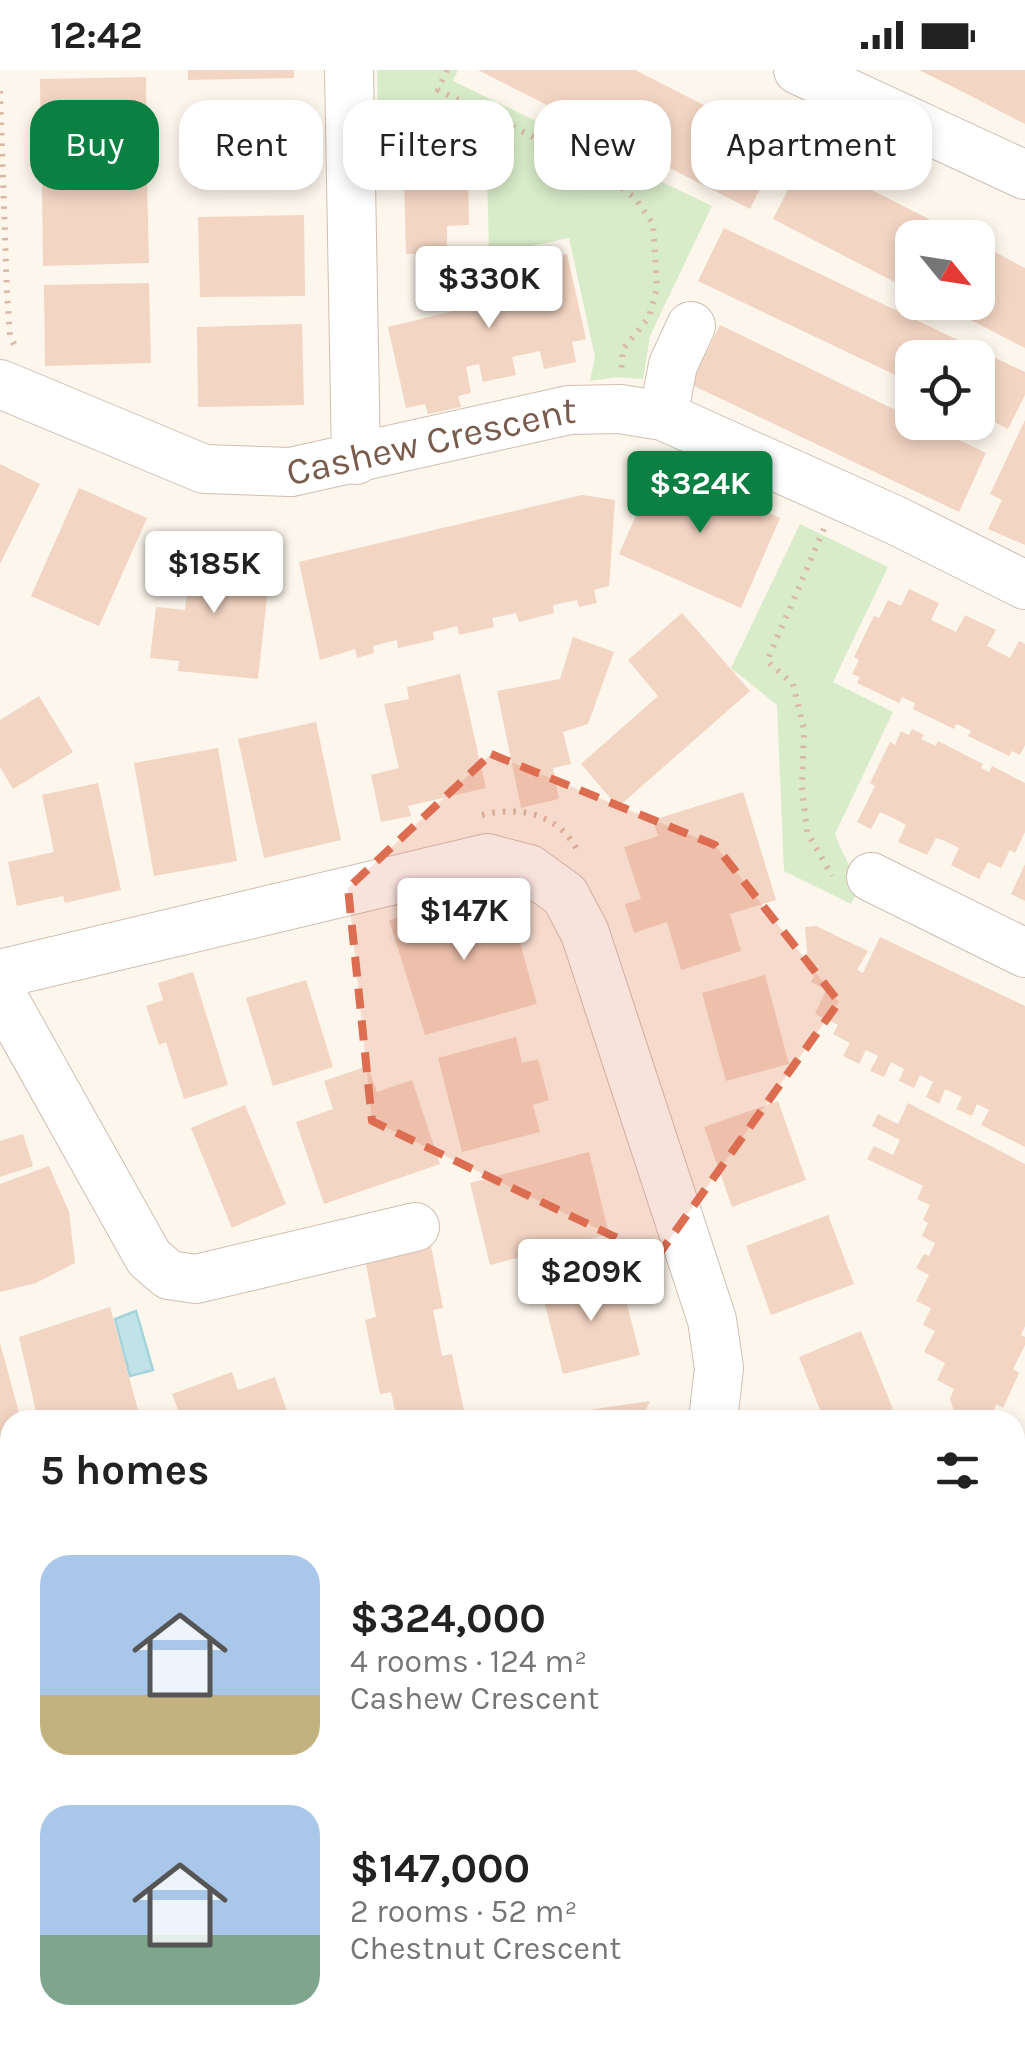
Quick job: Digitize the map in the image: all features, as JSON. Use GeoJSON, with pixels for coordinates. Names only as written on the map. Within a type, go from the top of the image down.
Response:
{"type":"FeatureCollection","features":[{"type":"Feature","properties":{"kind":"street"},"geometry":{"type":"LineString","coordinates":[[350,70],[356,460]]}},
{"type":"Feature","properties":{"kind":"street"},"geometry":{"type":"LineString","coordinates":[[798,70],[1025,175]]}},
{"type":"Feature","properties":{"kind":"street"},"geometry":{"type":"LineString","coordinates":[[663,416],[673,364],[691,326]]}},
{"type":"Feature","properties":{"kind":"street","name":"Cashew Crescent"},"geometry":{"type":"LineString","coordinates":[[0,384],[204,469],[291,472],[569,410],[620,408],[663,416],[895,520],[1025,586]]}},
{"type":"Feature","properties":{"kind":"street"},"geometry":{"type":"LineString","coordinates":[[0,974],[487,858],[529,870],[565,895],[585,933],[712,1320],[719,1368],[714,1410]]}},
{"type":"Feature","properties":{"kind":"street"},"geometry":{"type":"LineString","coordinates":[[850,874],[1025,953]]}},
{"type":"Feature","properties":{"kind":"street"},"geometry":{"type":"LineString","coordinates":[[0,992],[149,1258],[170,1276],[196,1279],[415,1227]]}},
{"type":"Feature","properties":{"kind":"path"},"geometry":{"type":"LineString","coordinates":[[447,70],[438,90],[598,169],[635,198],[653,224],[658,287],[649,317],[624,349],[620,366],[625,383]]}},
{"type":"Feature","properties":{"kind":"path"},"geometry":{"type":"LineString","coordinates":[[0,91],[10,336]]}},
{"type":"Feature","properties":{"kind":"path"},"geometry":{"type":"LineString","coordinates":[[838,496],[767,661],[793,684],[804,729],[802,787],[807,832],[850,874]]}},
{"type":"Feature","properties":{"kind":"path"},"geometry":{"type":"LineString","coordinates":[[468,819],[504,810],[533,812],[575,845],[583,861]]}},
{"type":"Feature","properties":{"kind":"highlighted area"},"geometry":{"type":"Polygon","coordinates":[[[491,754],[715,845],[839,1002],[657,1257],[372,1121],[348,888],[491,754]]]}},
{"type":"Feature","properties":{"kind":"green space"},"geometry":{"type":"Polygon","coordinates":[[[377,70],[458,70],[453,81],[492,100],[378,100],[377,70]]]}},
{"type":"Feature","properties":{"kind":"green space"},"geometry":{"type":"Polygon","coordinates":[[[514,110],[534,120],[534,190],[671,190],[671,186],[712,206],[650,336],[643,379],[590,381],[595,357],[569,238],[489,255],[487,190],[514,190],[514,110]]]}},
{"type":"Feature","properties":{"kind":"green space"},"geometry":{"type":"Polygon","coordinates":[[[800,524],[888,567],[833,682],[893,712],[835,834],[859,888],[851,904],[784,871],[777,705],[731,668],[800,524]]]}},
{"type":"Feature","properties":{"kind":"water"},"geometry":{"type":"Polygon","coordinates":[[[136,1311],[153,1370],[130,1376],[115,1319],[136,1311]]]}},
{"type":"Feature","properties":{"kind":"building"},"geometry":{"type":"Polygon","coordinates":[[[188,70],[294,70],[294,78],[188,80],[188,70]]]}},
{"type":"Feature","properties":{"kind":"building"},"geometry":{"type":"Polygon","coordinates":[[[478,70],[635,70],[694,100],[691,179],[671,169],[671,100],[537,100],[478,70]]]}},
{"type":"Feature","properties":{"kind":"building"},"geometry":{"type":"Polygon","coordinates":[[[919,70],[1025,70],[1025,124],[965,93],[919,70]]]}},
{"type":"Feature","properties":{"kind":"building"},"geometry":{"type":"Polygon","coordinates":[[[146,77],[146,100],[40,100],[40,79],[146,77]]]}},
{"type":"Feature","properties":{"kind":"building"},"geometry":{"type":"Polygon","coordinates":[[[42,190],[147,190],[149,263],[43,266],[42,190]]]}},
{"type":"Feature","properties":{"kind":"building"},"geometry":{"type":"Polygon","coordinates":[[[404,190],[468,190],[469,225],[447,226],[447,253],[406,254],[404,190]]]}},
{"type":"Feature","properties":{"kind":"building"},"geometry":{"type":"Polygon","coordinates":[[[713,190],[760,190],[750,209],[713,190]]]}},
{"type":"Feature","properties":{"kind":"building"},"geometry":{"type":"Polygon","coordinates":[[[788,190],[872,190],[931,220],[895,220],[895,282],[773,219],[788,190]]]}},
{"type":"Feature","properties":{"kind":"building"},"geometry":{"type":"Polygon","coordinates":[[[304,215],[305,296],[200,297],[198,217],[304,215]]]}},
{"type":"Feature","properties":{"kind":"building"},"geometry":{"type":"Polygon","coordinates":[[[724,228],[895,310],[895,320],[916,320],[958,340],[895,340],[895,375],[698,281],[724,228]]]}},
{"type":"Feature","properties":{"kind":"building"},"geometry":{"type":"Polygon","coordinates":[[[995,252],[1025,268],[1025,348],[971,320],[995,320],[995,252]]]}},
{"type":"Feature","properties":{"kind":"building"},"geometry":{"type":"Polygon","coordinates":[[[567,254],[586,339],[572,342],[576,362],[544,369],[540,351],[512,357],[516,375],[483,382],[479,364],[466,367],[471,393],[458,396],[461,407],[428,414],[425,404],[406,408],[388,327],[453,311],[446,282],[567,254]]]}},
{"type":"Feature","properties":{"kind":"building"},"geometry":{"type":"Polygon","coordinates":[[[149,283],[151,363],[45,366],[44,285],[149,283]]]}},
{"type":"Feature","properties":{"kind":"building"},"geometry":{"type":"Polygon","coordinates":[[[302,324],[304,405],[198,407],[197,327],[302,324]]]}},
{"type":"Feature","properties":{"kind":"building"},"geometry":{"type":"Polygon","coordinates":[[[720,325],[895,410],[895,440],[959,440],[986,453],[959,512],[694,386],[720,325]]]}},
{"type":"Feature","properties":{"kind":"building"},"geometry":{"type":"Polygon","coordinates":[[[995,358],[1025,372],[1025,395],[1008,429],[995,422],[995,358]]]}},
{"type":"Feature","properties":{"kind":"building"},"geometry":{"type":"Polygon","coordinates":[[[1025,420],[1025,545],[988,529],[1002,500],[990,494],[1025,420]]]}},
{"type":"Feature","properties":{"kind":"building"},"geometry":{"type":"Polygon","coordinates":[[[0,464],[40,484],[0,564],[0,464]]]}},
{"type":"Feature","properties":{"kind":"building"},"geometry":{"type":"Polygon","coordinates":[[[658,465],[780,518],[741,608],[619,554],[658,465]]]}},
{"type":"Feature","properties":{"kind":"building"},"geometry":{"type":"Polygon","coordinates":[[[79,488],[147,518],[99,626],[31,596],[79,488]]]}},
{"type":"Feature","properties":{"kind":"building"},"geometry":{"type":"Polygon","coordinates":[[[582,495],[615,500],[609,586],[594,590],[597,603],[579,607],[577,600],[553,605],[554,613],[519,622],[516,613],[492,618],[494,627],[459,635],[457,626],[433,632],[434,640],[398,648],[397,640],[373,646],[374,653],[357,658],[355,649],[320,660],[299,562],[582,495]]]}},
{"type":"Feature","properties":{"kind":"building"},"geometry":{"type":"Polygon","coordinates":[[[193,532],[235,536],[230,575],[269,580],[258,679],[178,671],[179,661],[150,658],[156,607],[185,610],[193,532]]]}},
{"type":"Feature","properties":{"kind":"building"},"geometry":{"type":"Polygon","coordinates":[[[909,589],[939,603],[931,620],[956,632],[965,615],[996,630],[987,646],[1010,658],[1019,641],[1025,644],[1025,745],[1020,755],[1012,751],[1009,756],[968,736],[971,731],[961,726],[956,724],[954,729],[913,709],[915,703],[902,697],[899,703],[857,683],[860,677],[852,674],[859,660],[854,657],[874,616],[879,618],[888,600],[901,606],[909,589]]]}},
{"type":"Feature","properties":{"kind":"building"},"geometry":{"type":"Polygon","coordinates":[[[682,613],[750,691],[618,807],[581,764],[658,696],[628,660],[682,613]]]}},
{"type":"Feature","properties":{"kind":"building"},"geometry":{"type":"Polygon","coordinates":[[[573,637],[614,652],[588,724],[563,732],[571,764],[553,768],[559,799],[521,808],[497,691],[560,679],[573,637]]]}},
{"type":"Feature","properties":{"kind":"building"},"geometry":{"type":"Polygon","coordinates":[[[460,674],[486,788],[408,806],[411,816],[381,822],[371,775],[399,768],[384,704],[409,699],[407,687],[460,674]]]}},
{"type":"Feature","properties":{"kind":"building"},"geometry":{"type":"Polygon","coordinates":[[[39,696],[73,752],[13,789],[0,767],[0,720],[39,696]]]}},
{"type":"Feature","properties":{"kind":"building"},"geometry":{"type":"Polygon","coordinates":[[[316,722],[341,840],[264,858],[238,739],[316,722]]]}},
{"type":"Feature","properties":{"kind":"building"},"geometry":{"type":"Polygon","coordinates":[[[912,729],[924,735],[921,739],[936,746],[938,741],[983,764],[981,768],[989,772],[992,766],[1025,783],[1025,832],[1015,853],[1010,850],[1001,868],[988,862],[979,879],[951,865],[959,848],[945,841],[936,838],[927,855],[898,842],[906,825],[893,818],[880,812],[871,829],[857,822],[890,742],[895,745],[901,731],[909,735],[912,729]]]}},
{"type":"Feature","properties":{"kind":"building"},"geometry":{"type":"Polygon","coordinates":[[[218,748],[237,861],[154,876],[134,763],[218,748]]]}},
{"type":"Feature","properties":{"kind":"building"},"geometry":{"type":"Polygon","coordinates":[[[98,783],[121,890],[65,903],[63,896],[17,906],[8,862],[54,852],[42,795],[98,783]]]}},
{"type":"Feature","properties":{"kind":"building"},"geometry":{"type":"Polygon","coordinates":[[[743,792],[776,900],[730,914],[741,951],[681,970],[667,922],[634,933],[625,904],[641,899],[624,847],[658,836],[653,820],[743,792]]]}},
{"type":"Feature","properties":{"kind":"building"},"geometry":{"type":"Polygon","coordinates":[[[1025,864],[1025,901],[1011,894],[1025,864]]]}},
{"type":"Feature","properties":{"kind":"building"},"geometry":{"type":"Polygon","coordinates":[[[506,892],[537,1004],[425,1035],[389,920],[506,892]]]}},
{"type":"Feature","properties":{"kind":"building"},"geometry":{"type":"Polygon","coordinates":[[[816,926],[868,951],[857,970],[863,973],[880,937],[1025,1006],[1025,1147],[981,1125],[989,1110],[977,1104],[972,1116],[956,1109],[962,1097],[945,1089],[939,1104],[926,1097],[933,1082],[920,1075],[914,1088],[899,1081],[904,1069],[891,1062],[884,1077],[870,1071],[878,1056],[866,1050],[859,1064],[843,1056],[850,1043],[833,1034],[838,1025],[815,1014],[826,990],[811,982],[818,967],[808,962],[805,927],[816,926]]]}},
{"type":"Feature","properties":{"kind":"building"},"geometry":{"type":"Polygon","coordinates":[[[193,972],[228,1085],[184,1099],[166,1042],[159,1045],[146,1006],[163,1000],[158,983],[193,972]]]}},
{"type":"Feature","properties":{"kind":"building"},"geometry":{"type":"Polygon","coordinates":[[[765,975],[789,1064],[726,1081],[702,993],[765,975]]]}},
{"type":"Feature","properties":{"kind":"building"},"geometry":{"type":"Polygon","coordinates":[[[306,980],[333,1067],[273,1086],[246,998],[306,980]]]}},
{"type":"Feature","properties":{"kind":"building"},"geometry":{"type":"Polygon","coordinates":[[[516,1037],[522,1063],[538,1059],[549,1100],[533,1105],[540,1132],[462,1152],[438,1058],[516,1037]]]}},
{"type":"Feature","properties":{"kind":"building"},"geometry":{"type":"Polygon","coordinates":[[[368,1066],[377,1092],[412,1080],[440,1164],[324,1204],[296,1122],[333,1109],[324,1081],[368,1066]]]}},
{"type":"Feature","properties":{"kind":"building"},"geometry":{"type":"Polygon","coordinates":[[[778,1101],[806,1180],[732,1207],[704,1127],[778,1101]]]}},
{"type":"Feature","properties":{"kind":"building"},"geometry":{"type":"Polygon","coordinates":[[[908,1103],[1025,1164],[1025,1326],[1021,1335],[1025,1345],[1013,1369],[1019,1373],[1003,1408],[996,1404],[994,1410],[954,1410],[950,1399],[954,1389],[937,1380],[945,1363],[924,1352],[935,1331],[923,1325],[931,1308],[916,1301],[929,1275],[916,1268],[924,1254],[929,1256],[935,1243],[922,1236],[928,1223],[923,1220],[930,1205],[917,1199],[923,1186],[867,1159],[874,1146],[893,1155],[900,1140],[872,1126],[878,1114],[898,1124],[908,1103]]]}},
{"type":"Feature","properties":{"kind":"building"},"geometry":{"type":"Polygon","coordinates":[[[245,1105],[286,1204],[232,1228],[191,1128],[245,1105]]]}},
{"type":"Feature","properties":{"kind":"building"},"geometry":{"type":"Polygon","coordinates":[[[23,1134],[33,1166],[0,1177],[0,1141],[23,1134]]]}},
{"type":"Feature","properties":{"kind":"building"},"geometry":{"type":"Polygon","coordinates":[[[589,1152],[609,1234],[490,1265],[470,1183],[589,1152]]]}},
{"type":"Feature","properties":{"kind":"building"},"geometry":{"type":"Polygon","coordinates":[[[49,1166],[69,1212],[75,1263],[36,1283],[0,1292],[0,1184],[49,1166]]]}},
{"type":"Feature","properties":{"kind":"building"},"geometry":{"type":"Polygon","coordinates":[[[828,1215],[854,1284],[771,1315],[746,1246],[828,1215]]]}},
{"type":"Feature","properties":{"kind":"building"},"geometry":{"type":"Polygon","coordinates":[[[430,1241],[443,1308],[433,1310],[442,1356],[452,1354],[464,1410],[395,1410],[391,1392],[380,1394],[365,1320],[376,1317],[364,1254],[430,1241]]]}},
{"type":"Feature","properties":{"kind":"building"},"geometry":{"type":"Polygon","coordinates":[[[619,1273],[640,1355],[563,1374],[542,1293],[619,1273]]]}},
{"type":"Feature","properties":{"kind":"building"},"geometry":{"type":"Polygon","coordinates":[[[110,1307],[138,1410],[36,1410],[19,1337],[110,1307]]]}},
{"type":"Feature","properties":{"kind":"building"},"geometry":{"type":"Polygon","coordinates":[[[861,1331],[893,1409],[820,1410],[799,1357],[861,1331]]]}},
{"type":"Feature","properties":{"kind":"building"},"geometry":{"type":"Polygon","coordinates":[[[0,1343],[18,1410],[0,1410],[0,1343]]]}},
{"type":"Feature","properties":{"kind":"building"},"geometry":{"type":"Polygon","coordinates":[[[232,1372],[238,1390],[275,1377],[287,1410],[178,1410],[172,1394],[232,1372]]]}},
{"type":"Feature","properties":{"kind":"building"},"geometry":{"type":"Polygon","coordinates":[[[650,1401],[646,1410],[588,1410],[650,1401]]]}}]}
